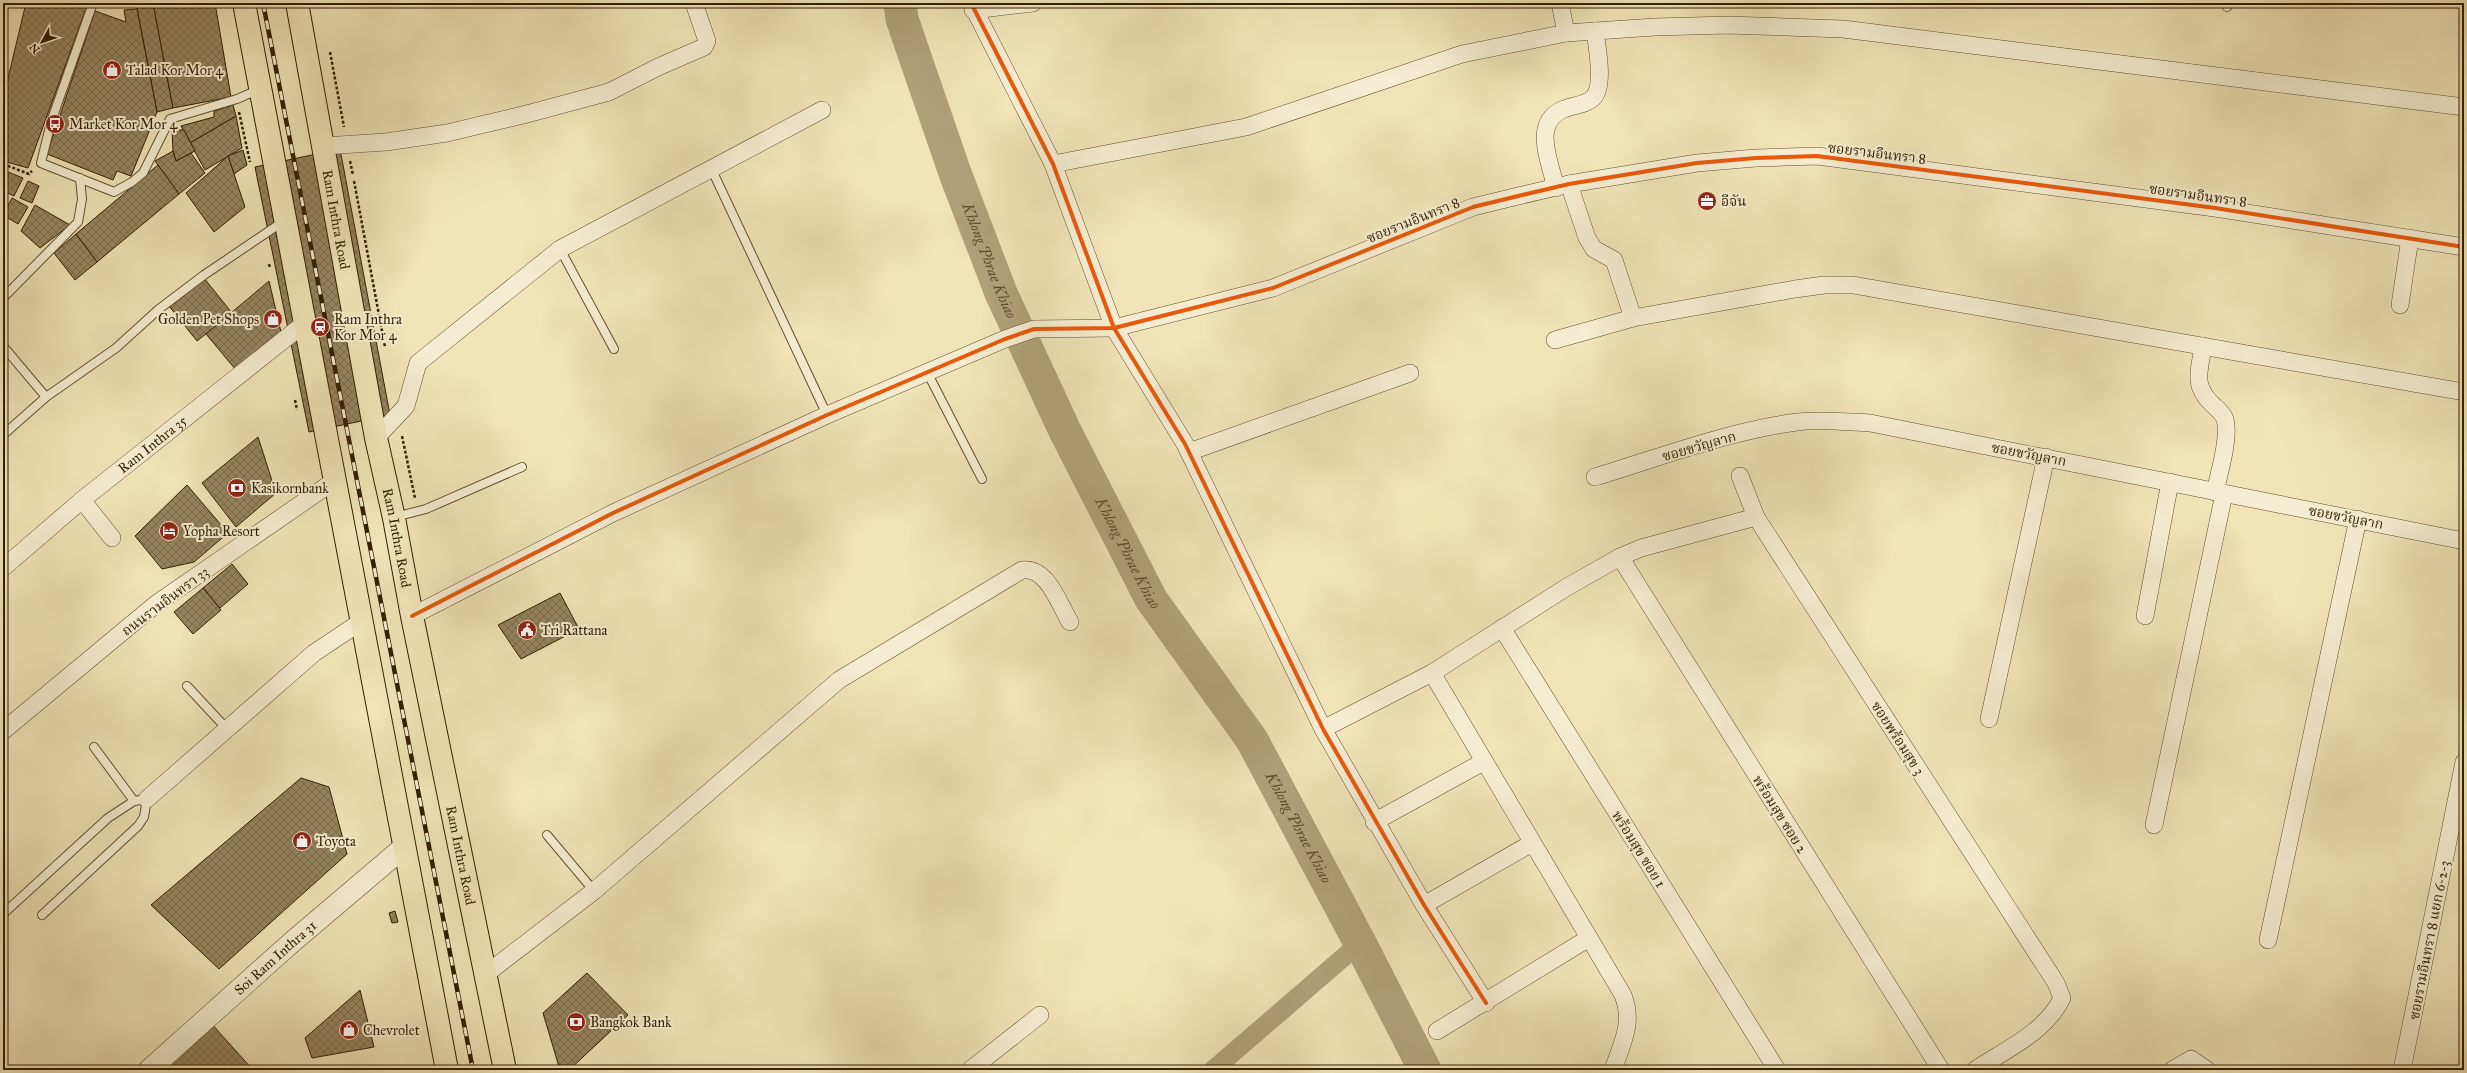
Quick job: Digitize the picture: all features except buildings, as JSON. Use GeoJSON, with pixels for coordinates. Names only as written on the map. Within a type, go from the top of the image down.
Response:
{"type":"FeatureCollection","features":[{"type":"Feature","properties":{"kind":"main road"},"geometry":{"type":"LineString","coordinates":[[244,3],[261,89],[284,221],[305,323],[447,1070]]}},
{"type":"Feature","properties":{"kind":"main road","name":"Ram Inthra Road"},"geometry":{"type":"LineString","coordinates":[[297,3],[376,438],[394,518],[412,616],[505,1070]]}},
{"type":"Feature","properties":{"kind":"street"},"geometry":{"type":"LineString","coordinates":[[324,146],[386,142],[447,133],[609,92],[658,67],[704,47],[707,41],[694,3]]}},
{"type":"Feature","properties":{"kind":"street"},"geometry":{"type":"LineString","coordinates":[[1033,3],[972,6],[1053,164],[1114,328],[1189,452],[1323,729],[1374,822],[1486,1003]]}},
{"type":"Feature","properties":{"kind":"street"},"geometry":{"type":"LineString","coordinates":[[1560,3],[1566,33]]}},
{"type":"Feature","properties":{"kind":"street"},"geometry":{"type":"LineString","coordinates":[[1053,164],[1246,127],[1462,54],[1566,33],[1728,25],[1842,29],[2464,107]]}},
{"type":"Feature","properties":{"kind":"street"},"geometry":{"type":"LineString","coordinates":[[1595,31],[1599,70],[1598,87],[1593,98],[1582,104],[1563,109],[1548,121],[1544,134],[1562,186],[1587,238],[1594,249],[1614,260],[1633,318]]}},
{"type":"Feature","properties":{"kind":"street"},"geometry":{"type":"LineString","coordinates":[[376,438],[406,406],[418,363],[560,249],[710,167],[822,110]]}},
{"type":"Feature","properties":{"kind":"street","name":"ซอยรามอินทรา 8"},"geometry":{"type":"LineString","coordinates":[[412,616],[589,524],[827,415],[1005,339],[1034,329],[1114,328],[1273,288],[1473,207],[1562,186],[1697,163],[1817,156],[2215,208],[2464,247]]}},
{"type":"Feature","properties":{"kind":"street"},"geometry":{"type":"LineString","coordinates":[[2400,305],[2410,238]]}},
{"type":"Feature","properties":{"kind":"street"},"geometry":{"type":"LineString","coordinates":[[1555,340],[1633,318],[1795,289],[1824,285],[1853,285],[2464,392]]}},
{"type":"Feature","properties":{"kind":"street","name":"Ram Inthra 35"},"geometry":{"type":"LineString","coordinates":[[4,567],[82,500],[305,323]]}},
{"type":"Feature","properties":{"kind":"street"},"geometry":{"type":"LineString","coordinates":[[2154,825],[2220,493],[2226,434],[2224,419],[2220,410],[2201,390],[2198,383],[2203,346]]}},
{"type":"Feature","properties":{"kind":"street"},"geometry":{"type":"LineString","coordinates":[[1189,452],[1410,373]]}},
{"type":"Feature","properties":{"kind":"street","name":"ซอยขวัญลาก"},"geometry":{"type":"LineString","coordinates":[[1595,477],[1684,449],[1762,429],[1798,422],[1870,423],[2464,541]]}},
{"type":"Feature","properties":{"kind":"street"},"geometry":{"type":"LineString","coordinates":[[1989,719],[2046,457]]}},
{"type":"Feature","properties":{"kind":"street","name":"ซอยพร้อมสุข 3"},"geometry":{"type":"LineString","coordinates":[[1740,476],[1756,517],[2056,983],[2062,998],[2055,1012],[2045,1023],[1975,1070]]}},
{"type":"Feature","properties":{"kind":"street","name":"ถนนรามอินทรา 33"},"geometry":{"type":"LineString","coordinates":[[3,731],[156,604],[334,481]]}},
{"type":"Feature","properties":{"kind":"street"},"geometry":{"type":"LineString","coordinates":[[2145,616],[2170,482]]}},
{"type":"Feature","properties":{"kind":"street"},"geometry":{"type":"LineString","coordinates":[[82,500],[112,538]]}},
{"type":"Feature","properties":{"kind":"street"},"geometry":{"type":"LineString","coordinates":[[1323,729],[1432,673],[1567,587],[1620,557],[1641,548],[1756,517]]}},
{"type":"Feature","properties":{"kind":"street"},"geometry":{"type":"LineString","coordinates":[[2268,940],[2358,519]]}},
{"type":"Feature","properties":{"kind":"street","name":"พร้อมสุข ซอย 2"},"geometry":{"type":"LineString","coordinates":[[1620,557],[1941,1070]]}},
{"type":"Feature","properties":{"kind":"street"},"geometry":{"type":"LineString","coordinates":[[486,974],[594,891],[840,680],[1022,570],[1032,570],[1041,574],[1070,622]]}},
{"type":"Feature","properties":{"kind":"street"},"geometry":{"type":"LineString","coordinates":[[140,800],[227,729],[314,653],[362,621]]}},
{"type":"Feature","properties":{"kind":"street","name":"พร้อมสุข ซอย 1"},"geometry":{"type":"LineString","coordinates":[[1502,628],[1777,1070]]}},
{"type":"Feature","properties":{"kind":"street"},"geometry":{"type":"LineString","coordinates":[[1432,673],[1483,762],[1623,995],[1628,1009],[1628,1024],[1612,1070]]}},
{"type":"Feature","properties":{"kind":"street"},"geometry":{"type":"LineString","coordinates":[[1374,822],[1483,762]]}},
{"type":"Feature","properties":{"kind":"street","name":"ซอยรามอินทรา 8 แยก 6-2-3"},"geometry":{"type":"LineString","coordinates":[[2402,1070],[2464,762]]}},
{"type":"Feature","properties":{"kind":"street"},"geometry":{"type":"LineString","coordinates":[[1424,905],[1532,843]]}},
{"type":"Feature","properties":{"kind":"street","name":"Soi Ram Inthra 31"},"geometry":{"type":"LineString","coordinates":[[149,1070],[291,943],[404,847]]}},
{"type":"Feature","properties":{"kind":"street"},"geometry":{"type":"LineString","coordinates":[[1437,1030],[1486,1003],[1589,938]]}},
{"type":"Feature","properties":{"kind":"street"},"geometry":{"type":"LineString","coordinates":[[970,1070],[1040,1015]]}},
{"type":"Feature","properties":{"kind":"street"},"geometry":{"type":"LineString","coordinates":[[2172,1070],[2191,1059],[2207,1070]]}},
{"type":"Feature","properties":{"kind":"lane"},"geometry":{"type":"LineString","coordinates":[[93,3],[51,122],[41,163],[114,192],[132,182],[143,173],[170,119],[237,99],[261,89]]}},
{"type":"Feature","properties":{"kind":"lane"},"geometry":{"type":"LineString","coordinates":[[710,167],[827,415]]}},
{"type":"Feature","properties":{"kind":"lane"},"geometry":{"type":"LineString","coordinates":[[3,298],[78,222],[82,199],[80,178]]}},
{"type":"Feature","properties":{"kind":"lane"},"geometry":{"type":"LineString","coordinates":[[3,435],[46,397],[116,348],[159,310],[204,275],[284,221]]}},
{"type":"Feature","properties":{"kind":"lane"},"geometry":{"type":"LineString","coordinates":[[560,249],[614,349]]}},
{"type":"Feature","properties":{"kind":"lane"},"geometry":{"type":"LineString","coordinates":[[3,346],[46,397]]}},
{"type":"Feature","properties":{"kind":"lane"},"geometry":{"type":"LineString","coordinates":[[927,372],[982,479]]}},
{"type":"Feature","properties":{"kind":"lane"},"geometry":{"type":"LineString","coordinates":[[394,518],[418,512],[522,466]]}},
{"type":"Feature","properties":{"kind":"lane"},"geometry":{"type":"LineString","coordinates":[[187,686],[227,729]]}},
{"type":"Feature","properties":{"kind":"lane"},"geometry":{"type":"LineString","coordinates":[[42,915],[138,826],[144,817],[140,800],[94,747]]}},
{"type":"Feature","properties":{"kind":"lane"},"geometry":{"type":"LineString","coordinates":[[3,914],[108,818],[140,800]]}},
{"type":"Feature","properties":{"kind":"lane"},"geometry":{"type":"LineString","coordinates":[[547,836],[594,891]]}},
{"type":"Feature","properties":{"kind":"path"},"geometry":{"type":"LineString","coordinates":[[330,52],[345,131]]}},
{"type":"Feature","properties":{"kind":"path"},"geometry":{"type":"LineString","coordinates":[[237,99],[250,162]]}},
{"type":"Feature","properties":{"kind":"path"},"geometry":{"type":"LineString","coordinates":[[3,164],[29,174],[41,163]]}},
{"type":"Feature","properties":{"kind":"path"},"geometry":{"type":"LineString","coordinates":[[354,181],[385,347]]}},
{"type":"Feature","properties":{"kind":"path"},"geometry":{"type":"LineString","coordinates":[[269,264],[270,268]]}},
{"type":"Feature","properties":{"kind":"path"},"geometry":{"type":"LineString","coordinates":[[295,400],[297,410]]}},
{"type":"Feature","properties":{"kind":"path"},"geometry":{"type":"LineString","coordinates":[[402,432],[418,512]]}},
{"type":"Feature","properties":{"kind":"waterway","name":"Khlong Phrae Khiao"},"geometry":{"type":"LineString","coordinates":[[900,3],[902,19],[955,173],[1001,293],[1065,431],[1151,599],[1252,740],[1360,943],[1425,1070]]}},
{"type":"Feature","properties":{"kind":"waterway"},"geometry":{"type":"LineString","coordinates":[[1213,1070],[1360,943]]}},
{"type":"Feature","properties":{"kind":"railway"},"geometry":{"type":"LineString","coordinates":[[263,3],[473,1070]]}},
{"type":"Feature","properties":{"kind":"cycle path"},"geometry":{"type":"LineString","coordinates":[[971,3],[1053,164],[1114,328],[1185,444],[1323,729],[1424,905],[1486,1003]]}},
{"type":"Feature","properties":{"kind":"cycle path"},"geometry":{"type":"LineString","coordinates":[[412,616],[613,513],[827,415],[1005,339],[1034,329],[1114,328],[1273,288],[1473,207],[1569,184],[1697,163],[1756,158],[1817,156],[2215,208],[2464,247]]}},
{"type":"Feature","properties":{"kind":"place","name":"Talad Kor Mor 4"},"geometry":{"type":"Point","coordinates":[112,70]}},
{"type":"Feature","properties":{"kind":"place","name":"Market Kor Mor 4"},"geometry":{"type":"Point","coordinates":[55,124]}},
{"type":"Feature","properties":{"kind":"place","name":"อีจัน"},"geometry":{"type":"Point","coordinates":[1707,201]}},
{"type":"Feature","properties":{"kind":"place","name":"Golden Pet Shops"},"geometry":{"type":"Point","coordinates":[273,319]}},
{"type":"Feature","properties":{"kind":"place","name":"Ram Inthra Kor Mor 4"},"geometry":{"type":"Point","coordinates":[320,327]}},
{"type":"Feature","properties":{"kind":"place","name":"Kasikornbank"},"geometry":{"type":"Point","coordinates":[237,488]}},
{"type":"Feature","properties":{"kind":"place","name":"Yopha Resort"},"geometry":{"type":"Point","coordinates":[169,531]}},
{"type":"Feature","properties":{"kind":"place","name":"Tri Rattana"},"geometry":{"type":"Point","coordinates":[527,630]}},
{"type":"Feature","properties":{"kind":"place","name":"Toyota"},"geometry":{"type":"Point","coordinates":[302,841]}},
{"type":"Feature","properties":{"kind":"place","name":"Bangkok Bank"},"geometry":{"type":"Point","coordinates":[576,1022]}},
{"type":"Feature","properties":{"kind":"place","name":"Chevrolet"},"geometry":{"type":"Point","coordinates":[349,1030]}}]}
